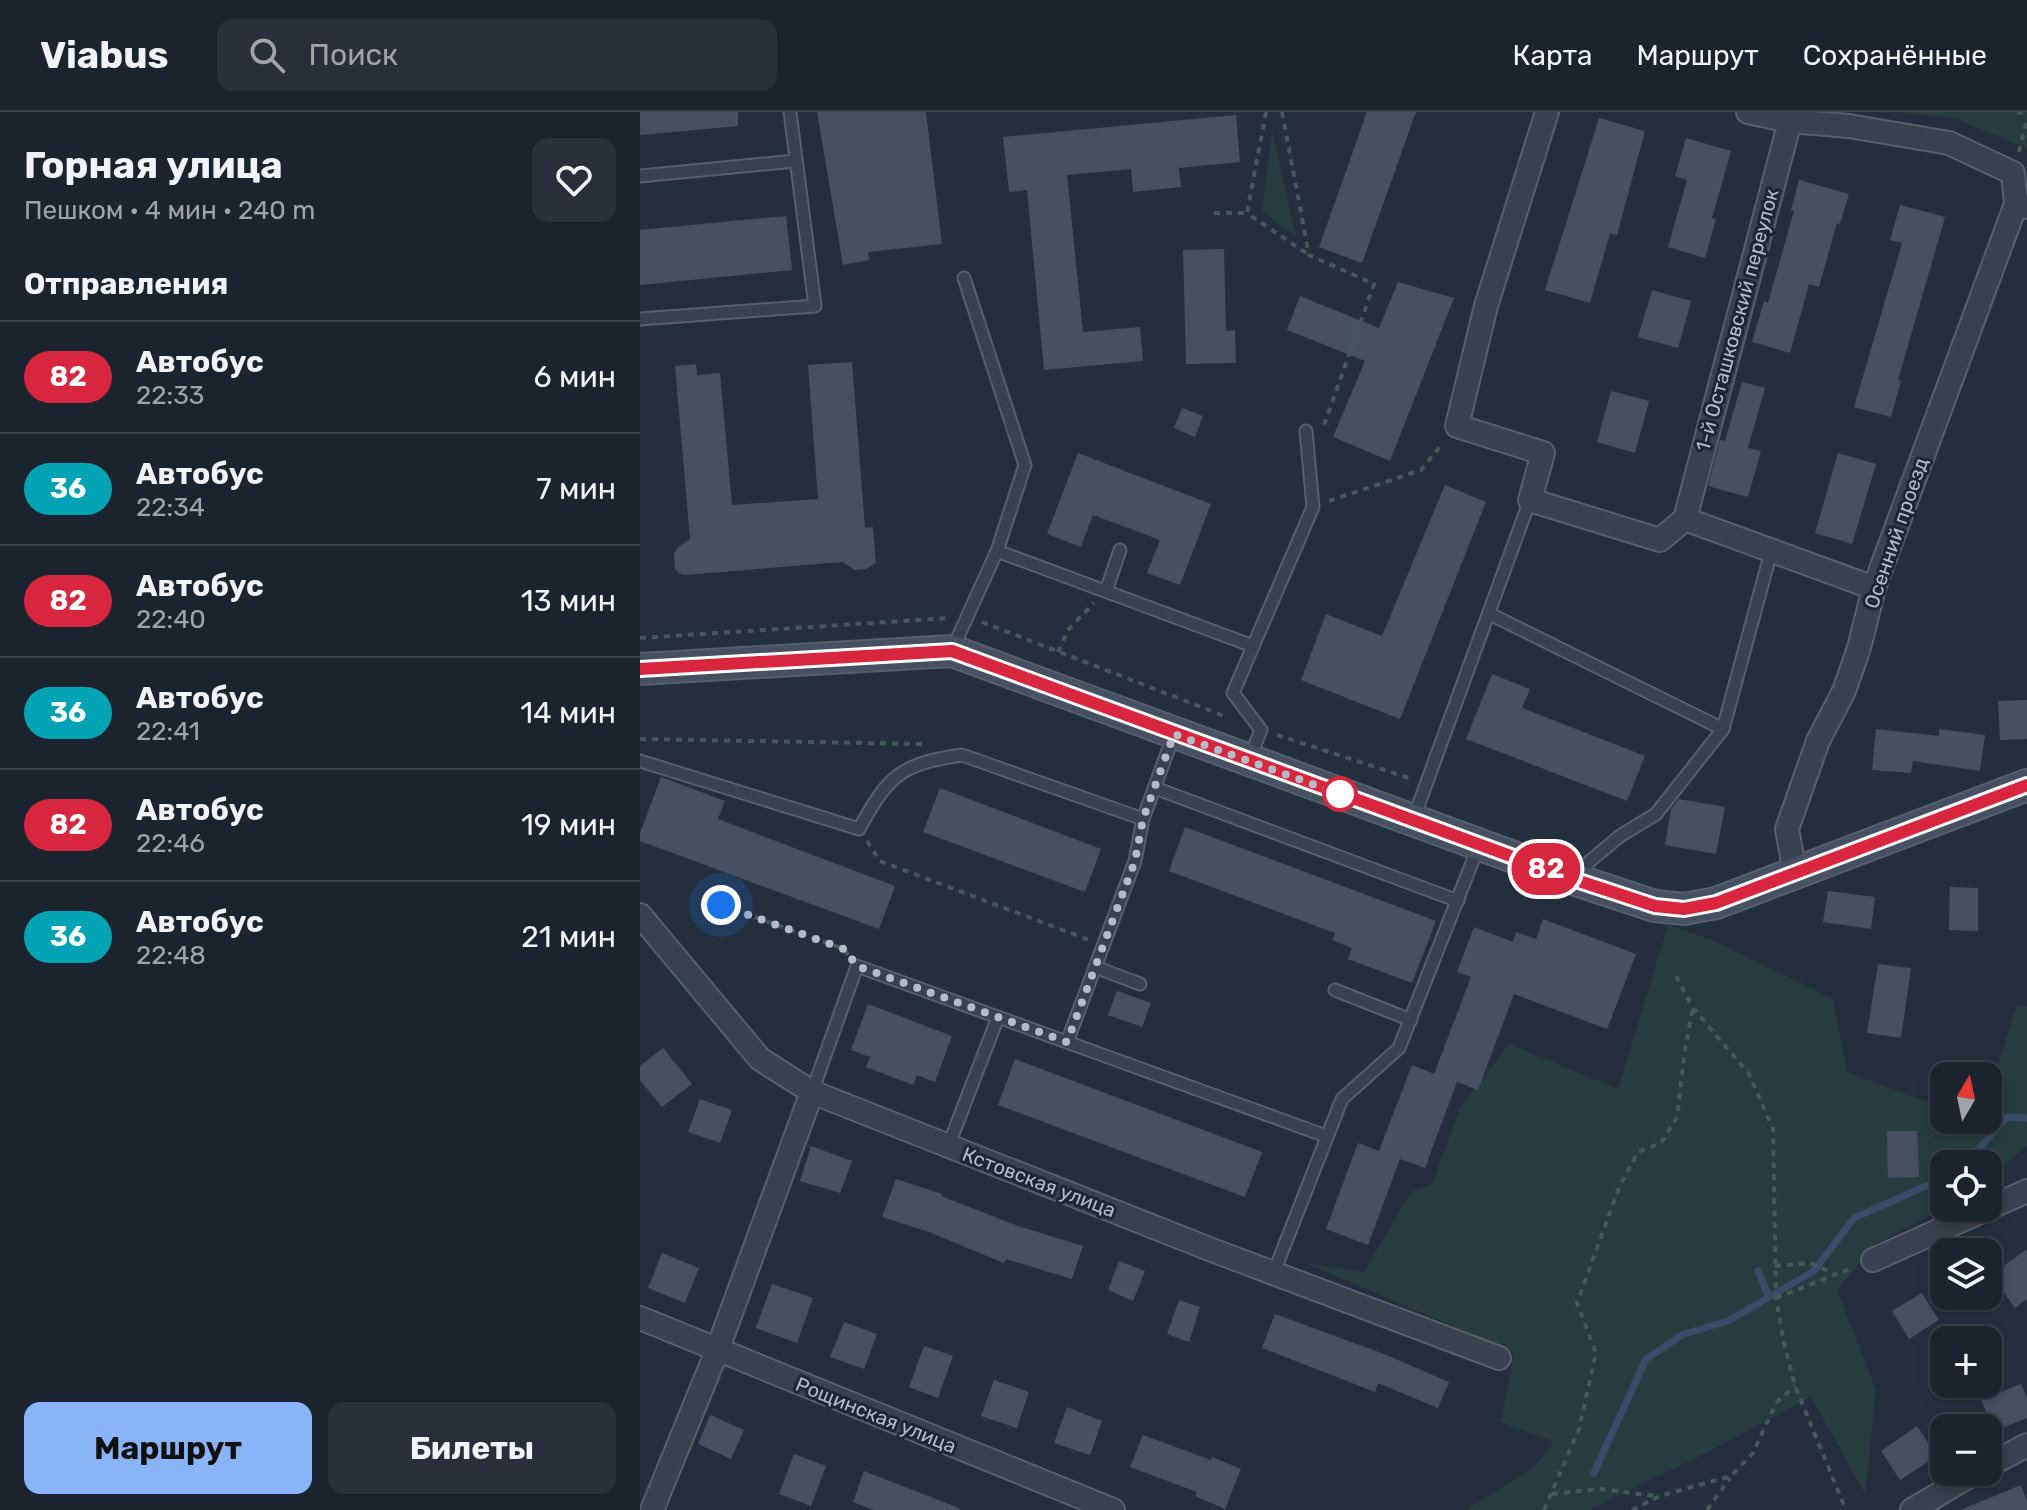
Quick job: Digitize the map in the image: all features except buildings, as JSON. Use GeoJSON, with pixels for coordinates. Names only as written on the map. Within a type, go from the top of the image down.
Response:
{"type":"FeatureCollection","features":[{"type":"Feature","properties":{"kind":"main road"},"geometry":{"type":"LineString","coordinates":[[640,669],[952,651],[1576,880],[1655,906],[1684,909],[1716,903],[2027,785]]}},
{"type":"Feature","properties":{"kind":"street"},"geometry":{"type":"LineString","coordinates":[[1547,112],[1486,306],[1457,426],[1543,453],[1530,500],[1660,540],[1685,519],[1874,588]]}},
{"type":"Feature","properties":{"kind":"street"},"geometry":{"type":"LineString","coordinates":[[1748,112],[1790,121],[1849,126],[1949,143],[2013,173],[2022,206]]}},
{"type":"Feature","properties":{"kind":"street","name":"1-й Осташковский переулок"},"geometry":{"type":"LineString","coordinates":[[1685,519],[1790,121]]}},
{"type":"Feature","properties":{"kind":"street","name":"Осенний проезд"},"geometry":{"type":"LineString","coordinates":[[1795,874],[1787,829],[1818,741],[1844,691],[1874,588],[2022,206]]}},
{"type":"Feature","properties":{"kind":"street","name":"Кстовская улица"},"geometry":{"type":"LineString","coordinates":[[640,915],[760,1059],[812,1092],[1212,1250],[1499,1358]]}},
{"type":"Feature","properties":{"kind":"street"},"geometry":{"type":"LineString","coordinates":[[652,1510],[717,1351],[812,1092]]}},
{"type":"Feature","properties":{"kind":"street"},"geometry":{"type":"LineString","coordinates":[[1873,1260],[2027,1191]]}},
{"type":"Feature","properties":{"kind":"street","name":"Рощинская улица"},"geometry":{"type":"LineString","coordinates":[[640,1318],[1113,1510]]}},
{"type":"Feature","properties":{"kind":"street"},"geometry":{"type":"LineString","coordinates":[[2002,1458],[2027,1445]]}},
{"type":"Feature","properties":{"kind":"street"},"geometry":{"type":"LineString","coordinates":[[1912,1510],[1952,1486]]}},
{"type":"Feature","properties":{"kind":"lane"},"geometry":{"type":"LineString","coordinates":[[640,319],[815,306],[790,112]]}},
{"type":"Feature","properties":{"kind":"lane"},"geometry":{"type":"LineString","coordinates":[[640,176],[795,161]]}},
{"type":"Feature","properties":{"kind":"lane"},"geometry":{"type":"LineString","coordinates":[[952,651],[997,551],[1025,465],[964,278]]}},
{"type":"Feature","properties":{"kind":"lane"},"geometry":{"type":"LineString","coordinates":[[1248,761],[1261,730],[1233,693],[1313,507],[1306,431]]}},
{"type":"Feature","properties":{"kind":"lane"},"geometry":{"type":"LineString","coordinates":[[1413,821],[1530,500]]}},
{"type":"Feature","properties":{"kind":"lane"},"geometry":{"type":"LineString","coordinates":[[1106,591],[1120,550]]}},
{"type":"Feature","properties":{"kind":"lane"},"geometry":{"type":"LineString","coordinates":[[997,551],[1253,646]]}},
{"type":"Feature","properties":{"kind":"lane"},"geometry":{"type":"LineString","coordinates":[[1576,880],[1590,861],[1610,844],[1656,814],[1723,729],[1771,552]]}},
{"type":"Feature","properties":{"kind":"lane"},"geometry":{"type":"LineString","coordinates":[[1490,614],[1723,729]]}},
{"type":"Feature","properties":{"kind":"lane"},"geometry":{"type":"LineString","coordinates":[[1067,1042],[1135,861],[1143,819],[1174,734]]}},
{"type":"Feature","properties":{"kind":"lane"},"geometry":{"type":"LineString","coordinates":[[640,761],[859,829],[876,798],[901,771],[932,759],[962,755],[1143,819]]}},
{"type":"Feature","properties":{"kind":"lane"},"geometry":{"type":"LineString","coordinates":[[1155,788],[1458,901]]}},
{"type":"Feature","properties":{"kind":"lane"},"geometry":{"type":"LineString","coordinates":[[1274,1272],[1342,1099],[1399,1048],[1479,845]]}},
{"type":"Feature","properties":{"kind":"lane"},"geometry":{"type":"LineString","coordinates":[[812,1092],[857,966],[1326,1136]]}},
{"type":"Feature","properties":{"kind":"lane"},"geometry":{"type":"LineString","coordinates":[[1095,967],[1140,984]]}},
{"type":"Feature","properties":{"kind":"lane"},"geometry":{"type":"LineString","coordinates":[[1335,990],[1411,1020]]}},
{"type":"Feature","properties":{"kind":"lane"},"geometry":{"type":"LineString","coordinates":[[948,1147],[998,1017]]}},
{"type":"Feature","properties":{"kind":"path"},"geometry":{"type":"LineString","coordinates":[[1247,213],[1266,112]]}},
{"type":"Feature","properties":{"kind":"path"},"geometry":{"type":"LineString","coordinates":[[1282,112],[1309,255]]}},
{"type":"Feature","properties":{"kind":"path"},"geometry":{"type":"LineString","coordinates":[[2013,173],[2027,117],[2017,112]]}},
{"type":"Feature","properties":{"kind":"path"},"geometry":{"type":"LineString","coordinates":[[1214,213],[1247,213],[1309,255],[1374,284],[1310,466]]}},
{"type":"Feature","properties":{"kind":"path"},"geometry":{"type":"LineString","coordinates":[[1313,507],[1421,470],[1457,426]]}},
{"type":"Feature","properties":{"kind":"path"},"geometry":{"type":"LineString","coordinates":[[1058,652],[1068,630],[1106,591]]}},
{"type":"Feature","properties":{"kind":"path"},"geometry":{"type":"LineString","coordinates":[[640,739],[934,744]]}},
{"type":"Feature","properties":{"kind":"path"},"geometry":{"type":"LineString","coordinates":[[859,829],[880,861],[1103,946]]}},
{"type":"Feature","properties":{"kind":"path"},"geometry":{"type":"LineString","coordinates":[[721,905],[844,949],[857,966]]}},
{"type":"Feature","properties":{"kind":"path"},"geometry":{"type":"LineString","coordinates":[[1676,976],[1693,1008],[1749,1074],[1773,1129],[1776,1298],[1795,1386],[1846,1510]]}},
{"type":"Feature","properties":{"kind":"path"},"geometry":{"type":"LineString","coordinates":[[1544,1510],[1579,1429],[1596,1353],[1577,1303],[1596,1246],[1626,1174],[1638,1152],[1661,1143],[1677,1117],[1693,1008]]}},
{"type":"Feature","properties":{"kind":"path"},"geometry":{"type":"LineString","coordinates":[[1776,1298],[1873,1260]]}},
{"type":"Feature","properties":{"kind":"path"},"geometry":{"type":"LineString","coordinates":[[1775,1266],[1810,1263],[1835,1274]]}},
{"type":"Feature","properties":{"kind":"path"},"geometry":{"type":"LineString","coordinates":[[1707,1510],[1731,1476],[1753,1453],[1776,1403],[1795,1386]]}},
{"type":"Feature","properties":{"kind":"path"},"geometry":{"type":"LineString","coordinates":[[1632,1510],[1660,1496],[1731,1476]]}},
{"type":"Feature","properties":{"kind":"path"},"geometry":{"type":"LineString","coordinates":[[1552,1494],[1599,1489],[1660,1496]]}},
{"type":"Feature","properties":{"kind":"green space"},"geometry":{"type":"Polygon","coordinates":[[[1896,112],[2027,112],[2027,149],[1954,118],[1896,112]]]}},
{"type":"Feature","properties":{"kind":"green space"},"geometry":{"type":"Polygon","coordinates":[[[1272,130],[1296,237],[1262,211],[1272,130]]]}},
{"type":"Feature","properties":{"kind":"green space"},"geometry":{"type":"Polygon","coordinates":[[[1668,925],[1715,941],[1833,999],[1847,1072],[1930,1103],[1930,1134],[2002,1134],[2002,1062],[1999,1062],[2017,1005],[2027,1006],[2027,1145],[2002,1168],[2002,1150],[1930,1150],[1930,1216],[1875,1244],[1837,1290],[1876,1390],[1865,1494],[1811,1397],[1589,1510],[1466,1510],[1533,1468],[1554,1442],[1501,1422],[1514,1352],[1305,1263],[1364,1272],[1411,1192],[1432,1184],[1460,1108],[1509,1044],[1618,1089],[1668,925]]]}},
{"type":"Feature","properties":{"kind":"waterway"},"geometry":{"type":"LineString","coordinates":[[1978,1150],[2007,1117],[2027,1118]]}},
{"type":"Feature","properties":{"kind":"waterway"},"geometry":{"type":"LineString","coordinates":[[1594,1473],[1646,1359],[1684,1334],[1728,1321],[1814,1271],[1854,1218],[1930,1184]]}},
{"type":"Feature","properties":{"kind":"waterway"},"geometry":{"type":"LineString","coordinates":[[1758,1271],[1769,1297]]}},
{"type":"Feature","properties":{"kind":"bus line","name":"82"},"geometry":{"type":"LineString","coordinates":[[640,669],[875,653],[952,651],[1576,880],[1655,906],[1684,909],[1716,903],[2027,785]]}},
{"type":"Feature","properties":{"kind":"route"},"geometry":{"type":"LineString","coordinates":[[721,905],[844,949],[857,966],[1067,1042],[1135,861],[1143,819],[1174,734],[1340,794]]}}]}
